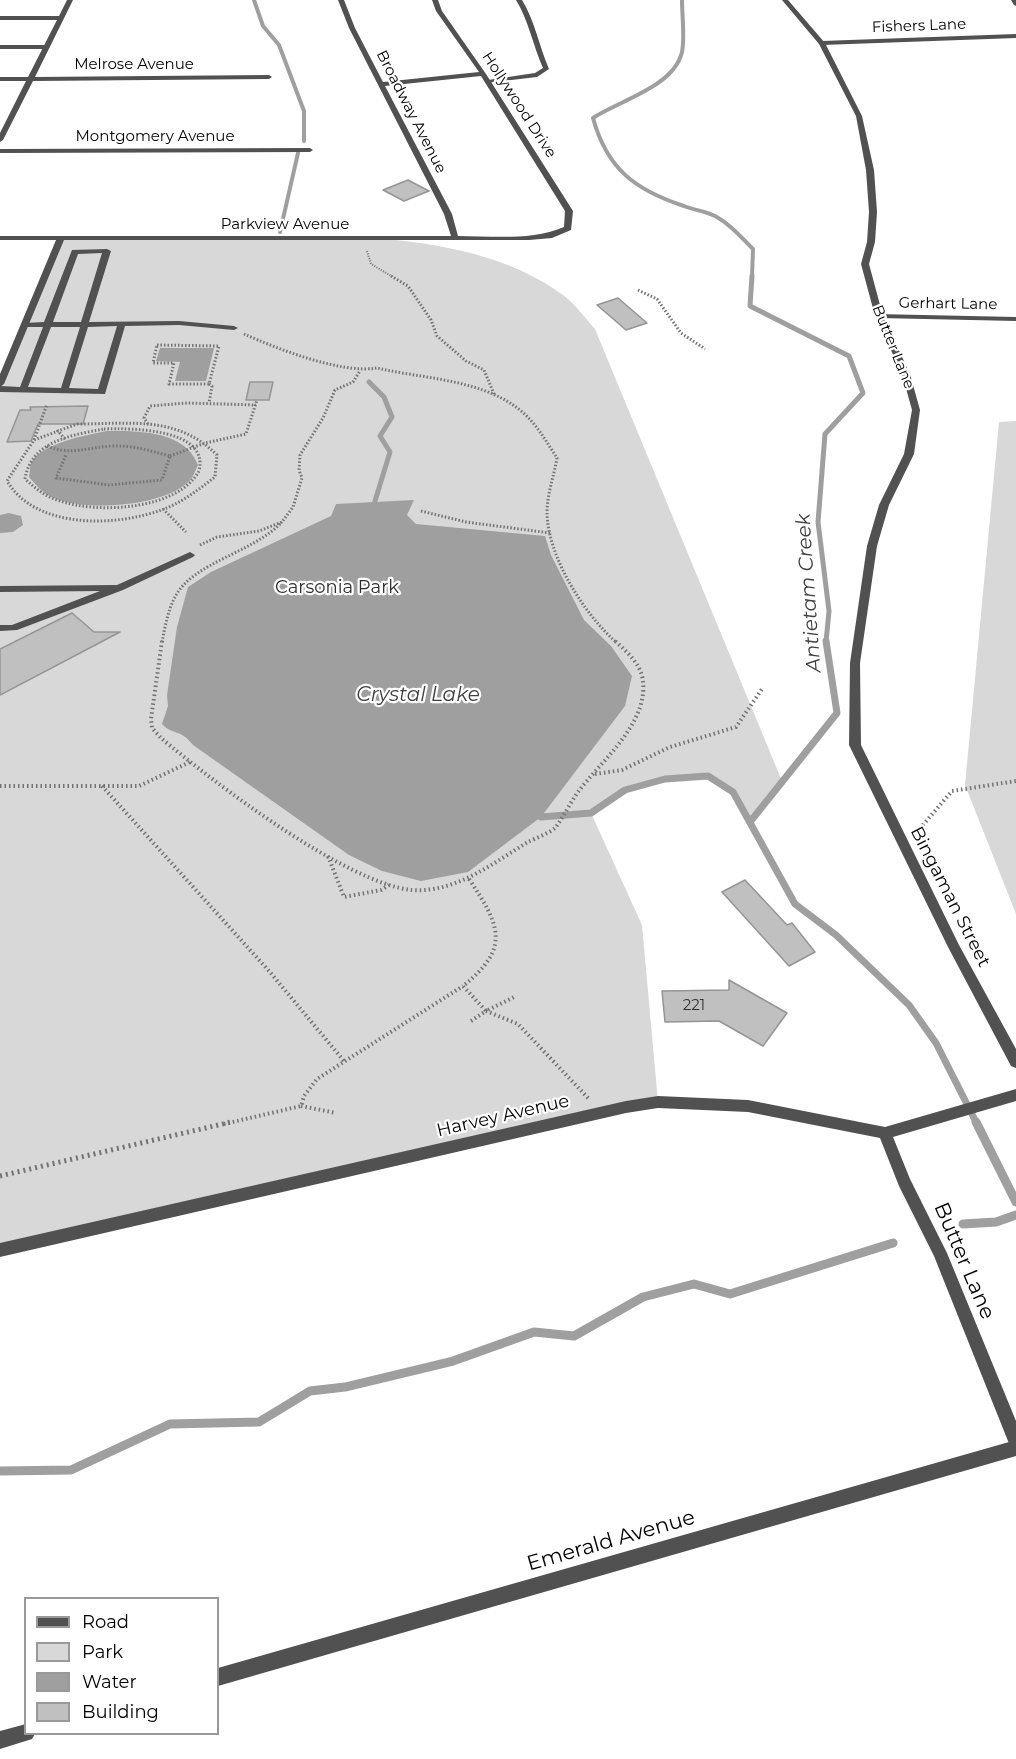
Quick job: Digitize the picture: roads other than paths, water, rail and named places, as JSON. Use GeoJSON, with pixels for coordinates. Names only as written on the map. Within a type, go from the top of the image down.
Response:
{"type":"FeatureCollection","features":[{"type":"Feature","properties":{"kind":"street"},"geometry":{"type":"LineString","coordinates":[[0,140],[70,0]]}},
{"type":"Feature","properties":{"kind":"street","name":"Broadway Avenue"},"geometry":{"type":"LineString","coordinates":[[341,0],[352,28],[448,213],[455,238]]}},
{"type":"Feature","properties":{"kind":"street","name":"Hollywood Drive"},"geometry":{"type":"LineString","coordinates":[[435,0],[439,11],[483,74],[562,197],[569,211],[568,228]]}},
{"type":"Feature","properties":{"kind":"street"},"geometry":{"type":"LineString","coordinates":[[488,82],[537,75],[546,69],[538,51],[528,13],[519,0]]}},
{"type":"Feature","properties":{"kind":"street","name":"Butter Lane"},"geometry":{"type":"LineString","coordinates":[[785,0],[822,43],[859,116],[870,170],[873,212],[871,242],[865,264],[879,316],[906,374],[916,410],[909,454],[884,505],[872,546],[855,663],[855,745]]}},
{"type":"Feature","properties":{"kind":"street"},"geometry":{"type":"LineString","coordinates":[[0,18],[60,18]]}},
{"type":"Feature","properties":{"kind":"street","name":"Fishers Lane"},"geometry":{"type":"LineString","coordinates":[[822,43],[1016,36]]}},
{"type":"Feature","properties":{"kind":"street"},"geometry":{"type":"LineString","coordinates":[[0,47],[47,47]]}},
{"type":"Feature","properties":{"kind":"street"},"geometry":{"type":"LineString","coordinates":[[383,84],[483,74]]}},
{"type":"Feature","properties":{"kind":"street","name":"Melrose Avenue"},"geometry":{"type":"LineString","coordinates":[[0,79],[269,77]]}},
{"type":"Feature","properties":{"kind":"street","name":"Montgomery Avenue"},"geometry":{"type":"LineString","coordinates":[[0,151],[310,150]]}},
{"type":"Feature","properties":{"kind":"street","name":"Parkview Avenue"},"geometry":{"type":"LineString","coordinates":[[0,238],[530,238],[549,236],[568,228]]}},
{"type":"Feature","properties":{"kind":"street"},"geometry":{"type":"LineString","coordinates":[[0,384],[61,238]]}},
{"type":"Feature","properties":{"kind":"street"},"geometry":{"type":"LineString","coordinates":[[23,390],[75,252],[107,251],[64,391]]}},
{"type":"Feature","properties":{"kind":"street","name":"Gerhart Lane"},"geometry":{"type":"LineString","coordinates":[[879,316],[1016,319]]}},
{"type":"Feature","properties":{"kind":"street"},"geometry":{"type":"LineString","coordinates":[[25,325],[179,323],[234,328]]}},
{"type":"Feature","properties":{"kind":"street"},"geometry":{"type":"LineString","coordinates":[[0,389],[102,392],[122,324]]}},
{"type":"Feature","properties":{"kind":"street"},"geometry":{"type":"LineString","coordinates":[[0,628],[13,628],[119,588],[190,555]]}},
{"type":"Feature","properties":{"kind":"street"},"geometry":{"type":"LineString","coordinates":[[0,589],[119,588]]}},
{"type":"Feature","properties":{"kind":"street","name":"Bingaman Street"},"geometry":{"type":"LineString","coordinates":[[855,745],[1016,1062]]}},
{"type":"Feature","properties":{"kind":"street","name":"Harvey Avenue"},"geometry":{"type":"LineString","coordinates":[[0,1250],[602,1112],[658,1102],[748,1106],[885,1133],[1016,1095]]}},
{"type":"Feature","properties":{"kind":"street","name":"Butter Lane"},"geometry":{"type":"LineString","coordinates":[[885,1133],[904,1181],[940,1253],[1016,1440]]}},
{"type":"Feature","properties":{"kind":"street","name":"Emerald Avenue"},"geometry":{"type":"LineString","coordinates":[[219,1677],[1016,1448]]}},
{"type":"Feature","properties":{"kind":"street"},"geometry":{"type":"LineString","coordinates":[[0,1740],[24,1734]]}},
{"type":"Feature","properties":{"kind":"water"},"geometry":{"type":"Polygon","coordinates":[[[160,348],[214,348],[206,381],[175,381],[180,362],[156,361],[160,348]]]}},
{"type":"Feature","properties":{"kind":"water"},"geometry":{"type":"Polygon","coordinates":[[[107,431],[132,431],[172,439],[192,453],[198,465],[192,478],[181,488],[146,501],[126,504],[85,505],[68,502],[46,494],[29,477],[31,463],[44,450],[65,441],[107,431]]]}},
{"type":"Feature","properties":{"kind":"water","name":"Crystal Lake"},"geometry":{"type":"Polygon","coordinates":[[[414,500],[407,515],[416,524],[545,536],[551,555],[584,620],[611,646],[632,676],[625,706],[541,817],[468,872],[421,881],[382,871],[349,855],[193,745],[181,734],[169,730],[162,724],[168,706],[167,695],[177,627],[188,587],[211,572],[331,516],[336,504],[414,500]]]}},
{"type":"Feature","properties":{"kind":"water"},"geometry":{"type":"Polygon","coordinates":[[[9,513],[21,516],[23,525],[13,532],[0,533],[0,515],[9,513]]]}},
{"type":"Feature","properties":{"kind":"waterway"},"geometry":{"type":"LineString","coordinates":[[254,0],[263,26],[279,45],[304,111],[304,141]]}},
{"type":"Feature","properties":{"kind":"waterway","name":"Antietam Creek"},"geometry":{"type":"LineString","coordinates":[[682,0],[683,46],[677,64],[657,84],[593,118],[606,151],[625,175],[637,185],[667,200],[715,216],[740,235],[753,249],[752,277]]}},
{"type":"Feature","properties":{"kind":"waterway"},"geometry":{"type":"LineString","coordinates":[[280,232],[298,153]]}},
{"type":"Feature","properties":{"kind":"waterway","name":"Antietam Creek"},"geometry":{"type":"LineString","coordinates":[[752,276],[750,306],[849,356],[863,393],[825,434],[818,522],[829,611],[826,641]]}},
{"type":"Feature","properties":{"kind":"waterway"},"geometry":{"type":"LineString","coordinates":[[369,382],[384,397],[392,417],[380,436],[390,452],[375,501]]}},
{"type":"Feature","properties":{"kind":"waterway","name":"Antietam Creek"},"geometry":{"type":"LineString","coordinates":[[750,822],[837,713],[826,641]]}},
{"type":"Feature","properties":{"kind":"waterway","name":"Antietam Creek"},"geometry":{"type":"LineString","coordinates":[[541,817],[591,813],[625,790],[665,779],[708,776],[733,792],[795,904],[836,935],[909,1005],[936,1043],[977,1124]]}},
{"type":"Feature","properties":{"kind":"waterway","name":"Antietam Creek"},"geometry":{"type":"LineString","coordinates":[[977,1124],[1016,1202]]}},
{"type":"Feature","properties":{"kind":"waterway"},"geometry":{"type":"LineString","coordinates":[[963,1224],[996,1222],[1016,1215]]}},
{"type":"Feature","properties":{"kind":"waterway"},"geometry":{"type":"LineString","coordinates":[[0,1471],[71,1470],[170,1424],[259,1422],[310,1391],[345,1387],[453,1361],[534,1332],[574,1336],[643,1297],[694,1284],[730,1294],[893,1243]]}},
{"type":"Feature","properties":{"kind":"park label","name":"Carsonia Park"},"geometry":{"type":"Point","coordinates":[337,588]}}]}
